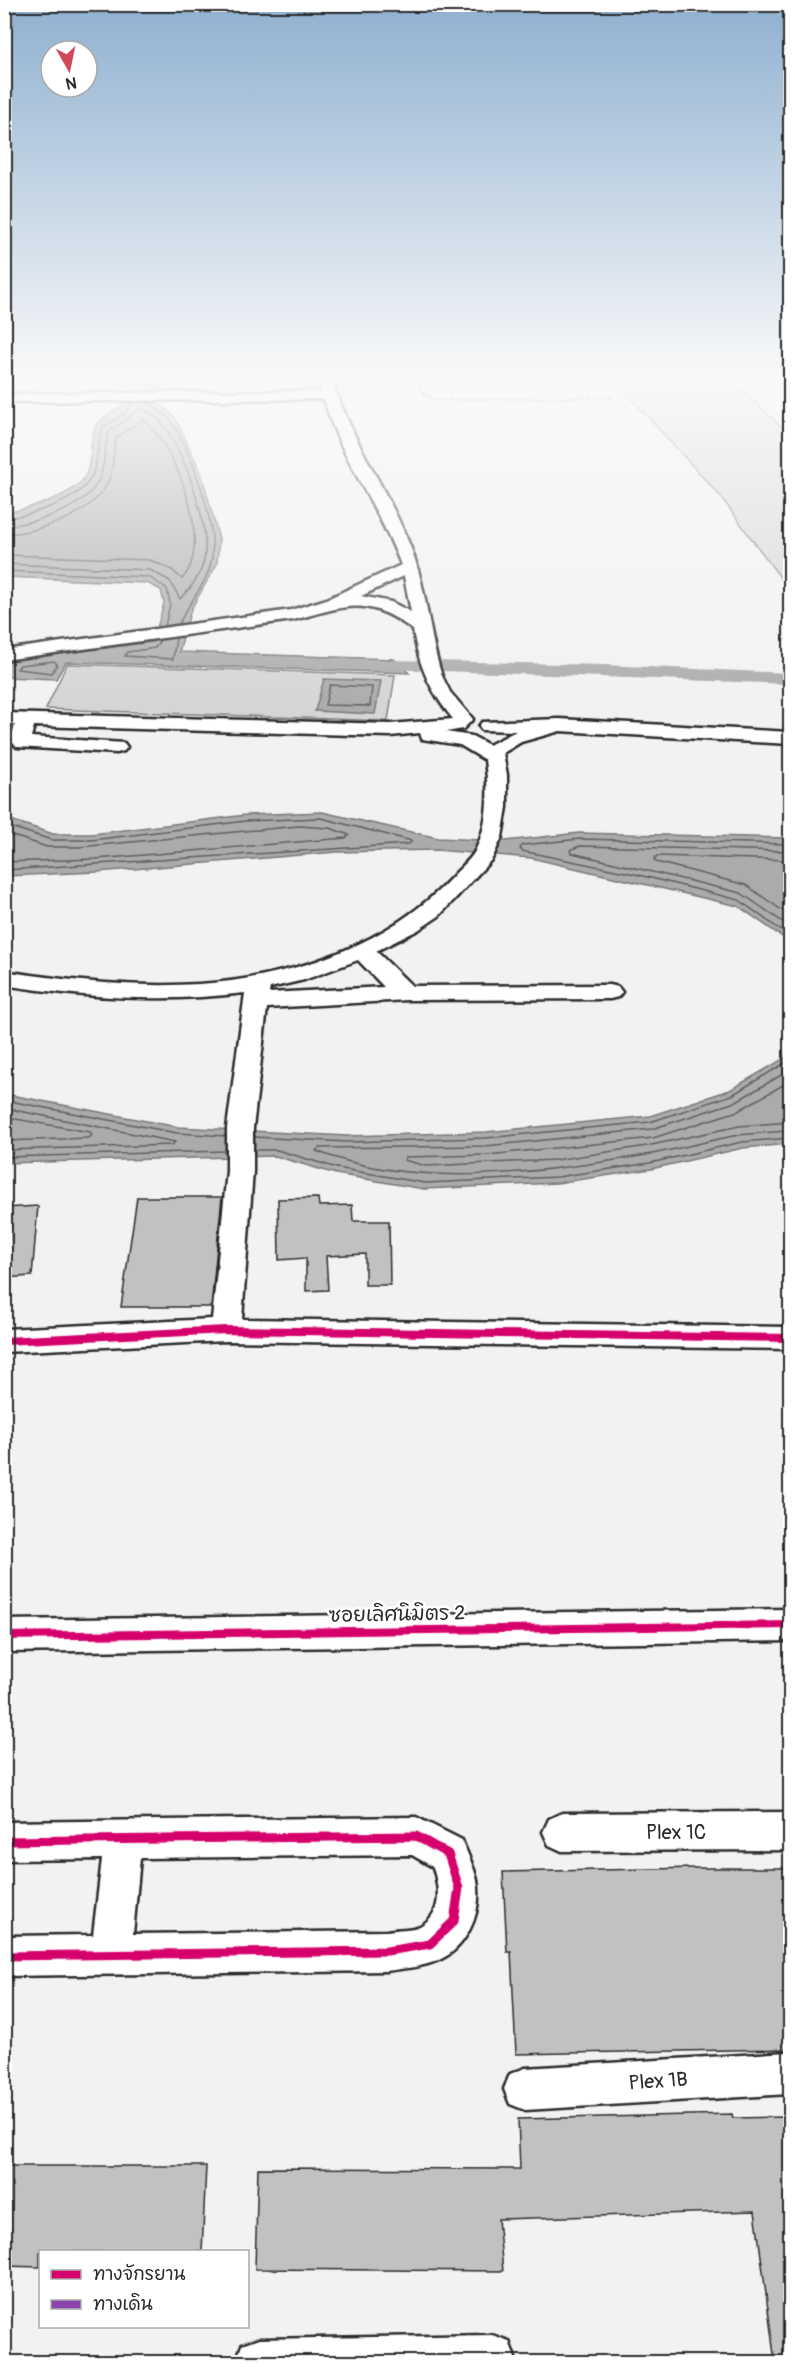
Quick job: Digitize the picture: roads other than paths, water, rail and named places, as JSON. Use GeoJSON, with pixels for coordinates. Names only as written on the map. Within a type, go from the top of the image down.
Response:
{"type":"FeatureCollection","features":[{"type":"Feature","properties":{"kind":"street"},"geometry":{"type":"LineString","coordinates":[[373,489],[410,567],[426,652],[440,688],[459,722],[462,733],[559,725],[790,738]]}},
{"type":"Feature","properties":{"kind":"street"},"geometry":{"type":"LineString","coordinates":[[4,655],[190,632],[293,615],[333,603],[410,567]]}},
{"type":"Feature","properties":{"kind":"street"},"geometry":{"type":"LineString","coordinates":[[333,603],[379,602],[396,608],[422,628]]}},
{"type":"Feature","properties":{"kind":"street"},"geometry":{"type":"LineString","coordinates":[[440,688],[468,712],[536,726]]}},
{"type":"Feature","properties":{"kind":"street"},"geometry":{"type":"LineString","coordinates":[[392,730],[427,717],[440,688]]}},
{"type":"Feature","properties":{"kind":"street"},"geometry":{"type":"LineString","coordinates":[[4,718],[392,730],[465,740],[494,754]]}},
{"type":"Feature","properties":{"kind":"street"},"geometry":{"type":"LineString","coordinates":[[27,719],[20,736],[20,740],[24,743],[114,754],[127,722]]}},
{"type":"Feature","properties":{"kind":"street"},"geometry":{"type":"LineString","coordinates":[[392,730],[459,722]]}},
{"type":"Feature","properties":{"kind":"street"},"geometry":{"type":"LineString","coordinates":[[494,754],[514,738],[559,725]]}},
{"type":"Feature","properties":{"kind":"street"},"geometry":{"type":"LineString","coordinates":[[256,993],[337,963],[424,917],[481,859],[488,847],[495,817],[494,754],[486,730]]}},
{"type":"Feature","properties":{"kind":"street"},"geometry":{"type":"LineString","coordinates":[[363,951],[397,987],[407,993]]}},
{"type":"Feature","properties":{"kind":"street"},"geometry":{"type":"LineString","coordinates":[[4,978],[50,986],[171,994],[610,992]]}},
{"type":"Feature","properties":{"kind":"street"},"geometry":{"type":"LineString","coordinates":[[226,1330],[240,1171],[240,1128],[256,993]]}},
{"type":"Feature","properties":{"kind":"street"},"geometry":{"type":"LineString","coordinates":[[4,1341],[226,1330],[790,1338]]}},
{"type":"Feature","properties":{"kind":"street","name":"ซอยเลิศนิมิตร 2"},"geometry":{"type":"LineString","coordinates":[[4,1636],[790,1624]]}},
{"type":"Feature","properties":{"kind":"street","name":"Plex 1C"},"geometry":{"type":"LineString","coordinates":[[562,1832],[790,1832]]}},
{"type":"Feature","properties":{"kind":"street"},"geometry":{"type":"LineString","coordinates":[[4,1841],[416,1836],[448,1854],[459,1888],[454,1921],[429,1944],[387,1951],[4,1956]]}},
{"type":"Feature","properties":{"kind":"street"},"geometry":{"type":"LineString","coordinates":[[111,1955],[123,1839]]}},
{"type":"Feature","properties":{"kind":"street","name":"Plex 1B"},"geometry":{"type":"LineString","coordinates":[[525,2089],[790,2073]]}},
{"type":"Feature","properties":{"kind":"street"},"geometry":{"type":"LineString","coordinates":[[259,2362],[492,2358]]}},
{"type":"Feature","properties":{"kind":"water"},"geometry":{"type":"Polygon","coordinates":[[[71,489],[206,489],[219,539],[217,564],[191,609],[179,652],[394,659],[409,673],[66,662],[56,679],[5,677],[5,661],[153,642],[164,603],[161,590],[147,583],[5,577],[5,513],[62,495],[71,489]]]}},
{"type":"Feature","properties":{"kind":"water"},"geometry":{"type":"Polygon","coordinates":[[[324,679],[381,681],[375,714],[315,711],[324,679]]]}},
{"type":"Feature","properties":{"kind":"water"},"geometry":{"type":"Polygon","coordinates":[[[322,812],[438,838],[505,841],[579,833],[790,838],[790,947],[785,939],[738,906],[531,858],[436,850],[337,852],[97,872],[5,876],[5,818],[53,834],[92,834],[246,815],[322,812]]]}},
{"type":"Feature","properties":{"kind":"water"},"geometry":{"type":"Polygon","coordinates":[[[790,1050],[790,1144],[743,1148],[651,1169],[557,1183],[424,1189],[336,1174],[275,1156],[5,1163],[5,1094],[178,1127],[347,1136],[486,1132],[650,1116],[730,1090],[785,1058],[790,1050]]]}},
{"type":"Feature","properties":{"kind":"waterway"},"geometry":{"type":"LineString","coordinates":[[392,665],[603,670],[790,679]]}}]}
